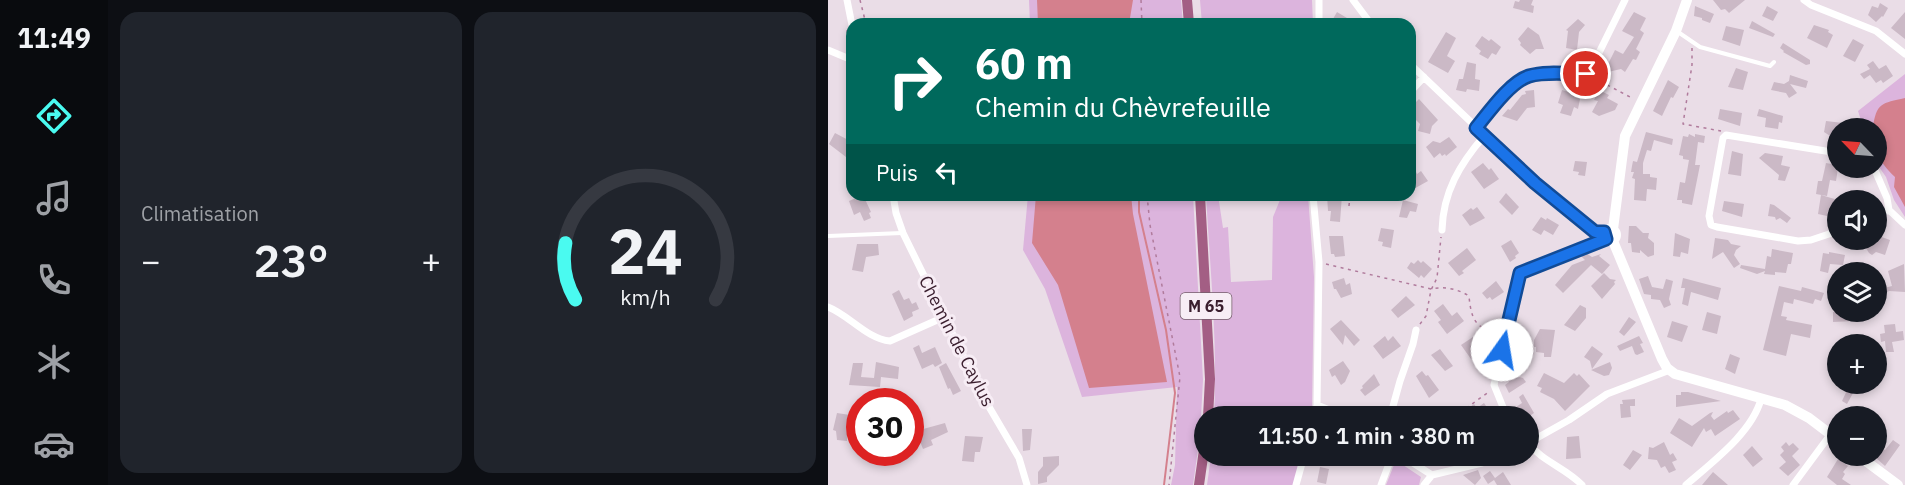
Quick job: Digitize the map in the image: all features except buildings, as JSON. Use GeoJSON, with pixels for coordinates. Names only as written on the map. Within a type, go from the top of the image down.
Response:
{"type":"FeatureCollection","features":[{"type":"Feature","properties":{"kind":"main road"},"geometry":{"type":"LineString","coordinates":[[1187,0],[1188,18]]}},
{"type":"Feature","properties":{"kind":"main road","name":"M 65"},"geometry":{"type":"LineString","coordinates":[[1200,201],[1210,379],[1209,406]]}},
{"type":"Feature","properties":{"kind":"main road"},"geometry":{"type":"LineString","coordinates":[[1199,485],[1202,466]]}},
{"type":"Feature","properties":{"kind":"street"},"geometry":{"type":"LineString","coordinates":[[847,0],[850,18]]}},
{"type":"Feature","properties":{"kind":"street"},"geometry":{"type":"LineString","coordinates":[[1319,0],[1319,18]]}},
{"type":"Feature","properties":{"kind":"street"},"geometry":{"type":"LineString","coordinates":[[1353,0],[1366,18]]}},
{"type":"Feature","properties":{"kind":"street"},"geometry":{"type":"LineString","coordinates":[[1476,128],[1514,84],[1522,79],[1542,74],[1586,74],[1590,71],[1625,0]]}},
{"type":"Feature","properties":{"kind":"street"},"geometry":{"type":"LineString","coordinates":[[1503,406],[1495,387],[1520,273],[1590,246],[1606,235],[1628,127],[1676,31],[1687,0]]}},
{"type":"Feature","properties":{"kind":"street"},"geometry":{"type":"LineString","coordinates":[[1804,0],[1811,5],[1876,31],[1905,54]]}},
{"type":"Feature","properties":{"kind":"street"},"geometry":{"type":"LineString","coordinates":[[828,50],[846,58]]}},
{"type":"Feature","properties":{"kind":"street"},"geometry":{"type":"LineString","coordinates":[[1416,70],[1535,183],[1606,235],[1662,359],[1670,370],[1692,380],[1785,405],[1827,432]]}},
{"type":"Feature","properties":{"kind":"street"},"geometry":{"type":"LineString","coordinates":[[1416,86],[1424,77]]}},
{"type":"Feature","properties":{"kind":"street"},"geometry":{"type":"LineString","coordinates":[[1827,151],[1726,135],[1723,138],[1709,216],[1712,225],[1798,241],[1827,235]]}},
{"type":"Feature","properties":{"kind":"street"},"geometry":{"type":"LineString","coordinates":[[1442,230],[1442,212],[1454,178],[1468,155],[1484,136]]}},
{"type":"Feature","properties":{"kind":"street"},"geometry":{"type":"LineString","coordinates":[[1878,178],[1887,198],[1888,210],[1905,225]]}},
{"type":"Feature","properties":{"kind":"street","name":"Chemin de Caylus"},"geometry":{"type":"LineString","coordinates":[[894,201],[903,232],[985,400],[1019,458],[1027,485]]}},
{"type":"Feature","properties":{"kind":"street"},"geometry":{"type":"LineString","coordinates":[[1314,201],[1319,262],[1317,405]]}},
{"type":"Feature","properties":{"kind":"street"},"geometry":{"type":"LineString","coordinates":[[1590,246],[1606,235]]}},
{"type":"Feature","properties":{"kind":"street"},"geometry":{"type":"LineString","coordinates":[[828,307],[842,313],[883,340],[890,341],[944,317]]}},
{"type":"Feature","properties":{"kind":"street"},"geometry":{"type":"LineString","coordinates":[[1393,406],[1416,330]]}},
{"type":"Feature","properties":{"kind":"street"},"geometry":{"type":"LineString","coordinates":[[1539,437],[1569,420],[1606,394],[1670,370]]}},
{"type":"Feature","properties":{"kind":"street"},"geometry":{"type":"LineString","coordinates":[[1686,485],[1729,447],[1756,413],[1761,399]]}},
{"type":"Feature","properties":{"kind":"street"},"geometry":{"type":"LineString","coordinates":[[1793,485],[1827,445]]}},
{"type":"Feature","properties":{"kind":"street"},"geometry":{"type":"LineString","coordinates":[[1539,454],[1573,476],[1582,485]]}},
{"type":"Feature","properties":{"kind":"street"},"geometry":{"type":"LineString","coordinates":[[1296,485],[1301,466]]}},
{"type":"Feature","properties":{"kind":"street"},"geometry":{"type":"LineString","coordinates":[[1381,485],[1388,466]]}},
{"type":"Feature","properties":{"kind":"street"},"geometry":{"type":"LineString","coordinates":[[1418,466],[1432,475]]}},
{"type":"Feature","properties":{"kind":"street"},"geometry":{"type":"LineString","coordinates":[[1424,485],[1432,475],[1470,466]]}},
{"type":"Feature","properties":{"kind":"street"},"geometry":{"type":"LineString","coordinates":[[1872,466],[1898,485]]}},
{"type":"Feature","properties":{"kind":"lane"},"geometry":{"type":"LineString","coordinates":[[1676,31],[1684,34],[1700,47],[1770,66],[1774,62]]}},
{"type":"Feature","properties":{"kind":"lane"},"geometry":{"type":"LineString","coordinates":[[828,236],[903,232]]}},
{"type":"Feature","properties":{"kind":"path"},"geometry":{"type":"LineString","coordinates":[[860,0],[864,18]]}},
{"type":"Feature","properties":{"kind":"path"},"geometry":{"type":"LineString","coordinates":[[1141,0],[1142,18]]}},
{"type":"Feature","properties":{"kind":"path"},"geometry":{"type":"LineString","coordinates":[[1692,41],[1692,65],[1683,124],[1719,130],[1726,135]]}},
{"type":"Feature","properties":{"kind":"path"},"geometry":{"type":"LineString","coordinates":[[1586,74],[1641,102]]}},
{"type":"Feature","properties":{"kind":"path"},"geometry":{"type":"LineString","coordinates":[[1148,201],[1150,225],[1180,377],[1169,485]]}},
{"type":"Feature","properties":{"kind":"path"},"geometry":{"type":"LineString","coordinates":[[1349,201],[1349,206]]}},
{"type":"Feature","properties":{"kind":"path"},"geometry":{"type":"LineString","coordinates":[[1416,330],[1426,316],[1431,289],[1437,278],[1442,230]]}},
{"type":"Feature","properties":{"kind":"path"},"geometry":{"type":"LineString","coordinates":[[1319,262],[1431,289],[1441,286],[1464,293],[1469,296],[1470,311],[1481,328],[1488,331],[1506,332]]}},
{"type":"Feature","properties":{"kind":"path"},"geometry":{"type":"LineString","coordinates":[[1469,406],[1495,387]]}},
{"type":"Feature","properties":{"kind":"shaded area"},"geometry":{"type":"Polygon","coordinates":[[[1029,0],[1181,0],[1182,18],[1030,18],[1029,0]]]}},
{"type":"Feature","properties":{"kind":"shaded area"},"geometry":{"type":"Polygon","coordinates":[[[1037,0],[1133,0],[1130,18],[1038,18],[1037,0]]]}},
{"type":"Feature","properties":{"kind":"shaded area"},"geometry":{"type":"Polygon","coordinates":[[[1200,0],[1312,0],[1313,18],[1202,18],[1200,0]]]}},
{"type":"Feature","properties":{"kind":"shaded area"},"geometry":{"type":"Polygon","coordinates":[[[1905,74],[1905,217],[1894,200],[1886,178],[1887,118],[1860,118],[1858,111],[1905,74]]]}},
{"type":"Feature","properties":{"kind":"shaded area"},"geometry":{"type":"Polygon","coordinates":[[[1905,98],[1905,207],[1894,187],[1895,177],[1887,169],[1887,118],[1875,118],[1878,109],[1891,101],[1905,98]]]}},
{"type":"Feature","properties":{"kind":"shaded area"},"geometry":{"type":"Polygon","coordinates":[[[1027,201],[1193,201],[1203,380],[1202,406],[1194,406],[1196,466],[1193,485],[1171,485],[1175,465],[1177,387],[1082,397],[1045,289],[1023,250],[1027,201]]]}},
{"type":"Feature","properties":{"kind":"shaded area"},"geometry":{"type":"Polygon","coordinates":[[[1036,201],[1132,201],[1167,382],[1089,388],[1058,285],[1032,243],[1036,201]]]}},
{"type":"Feature","properties":{"kind":"shaded area"},"geometry":{"type":"Polygon","coordinates":[[[1206,201],[1219,201],[1223,228],[1228,227],[1231,282],[1272,280],[1273,217],[1280,201],[1308,201],[1314,277],[1312,406],[1214,406],[1206,201]]]}},
{"type":"Feature","properties":{"kind":"shaded area"},"geometry":{"type":"Polygon","coordinates":[[[1210,466],[1299,466],[1294,485],[1207,485],[1210,466]]]}},
{"type":"Feature","properties":{"kind":"shaded area"},"geometry":{"type":"Polygon","coordinates":[[[1394,466],[1404,466],[1421,477],[1419,485],[1386,485],[1394,466]]]}},
{"type":"Feature","properties":{"kind":"waterway"},"geometry":{"type":"LineString","coordinates":[[1139,201],[1139,212],[1166,330],[1175,393],[1164,485]]}},
{"type":"Feature","properties":{"kind":"route"},"geometry":{"type":"LineString","coordinates":[[1502,350],[1520,273],[1606,239],[1604,232],[1595,232],[1535,183],[1476,128],[1514,84],[1530,75],[1586,74]]}}]}
